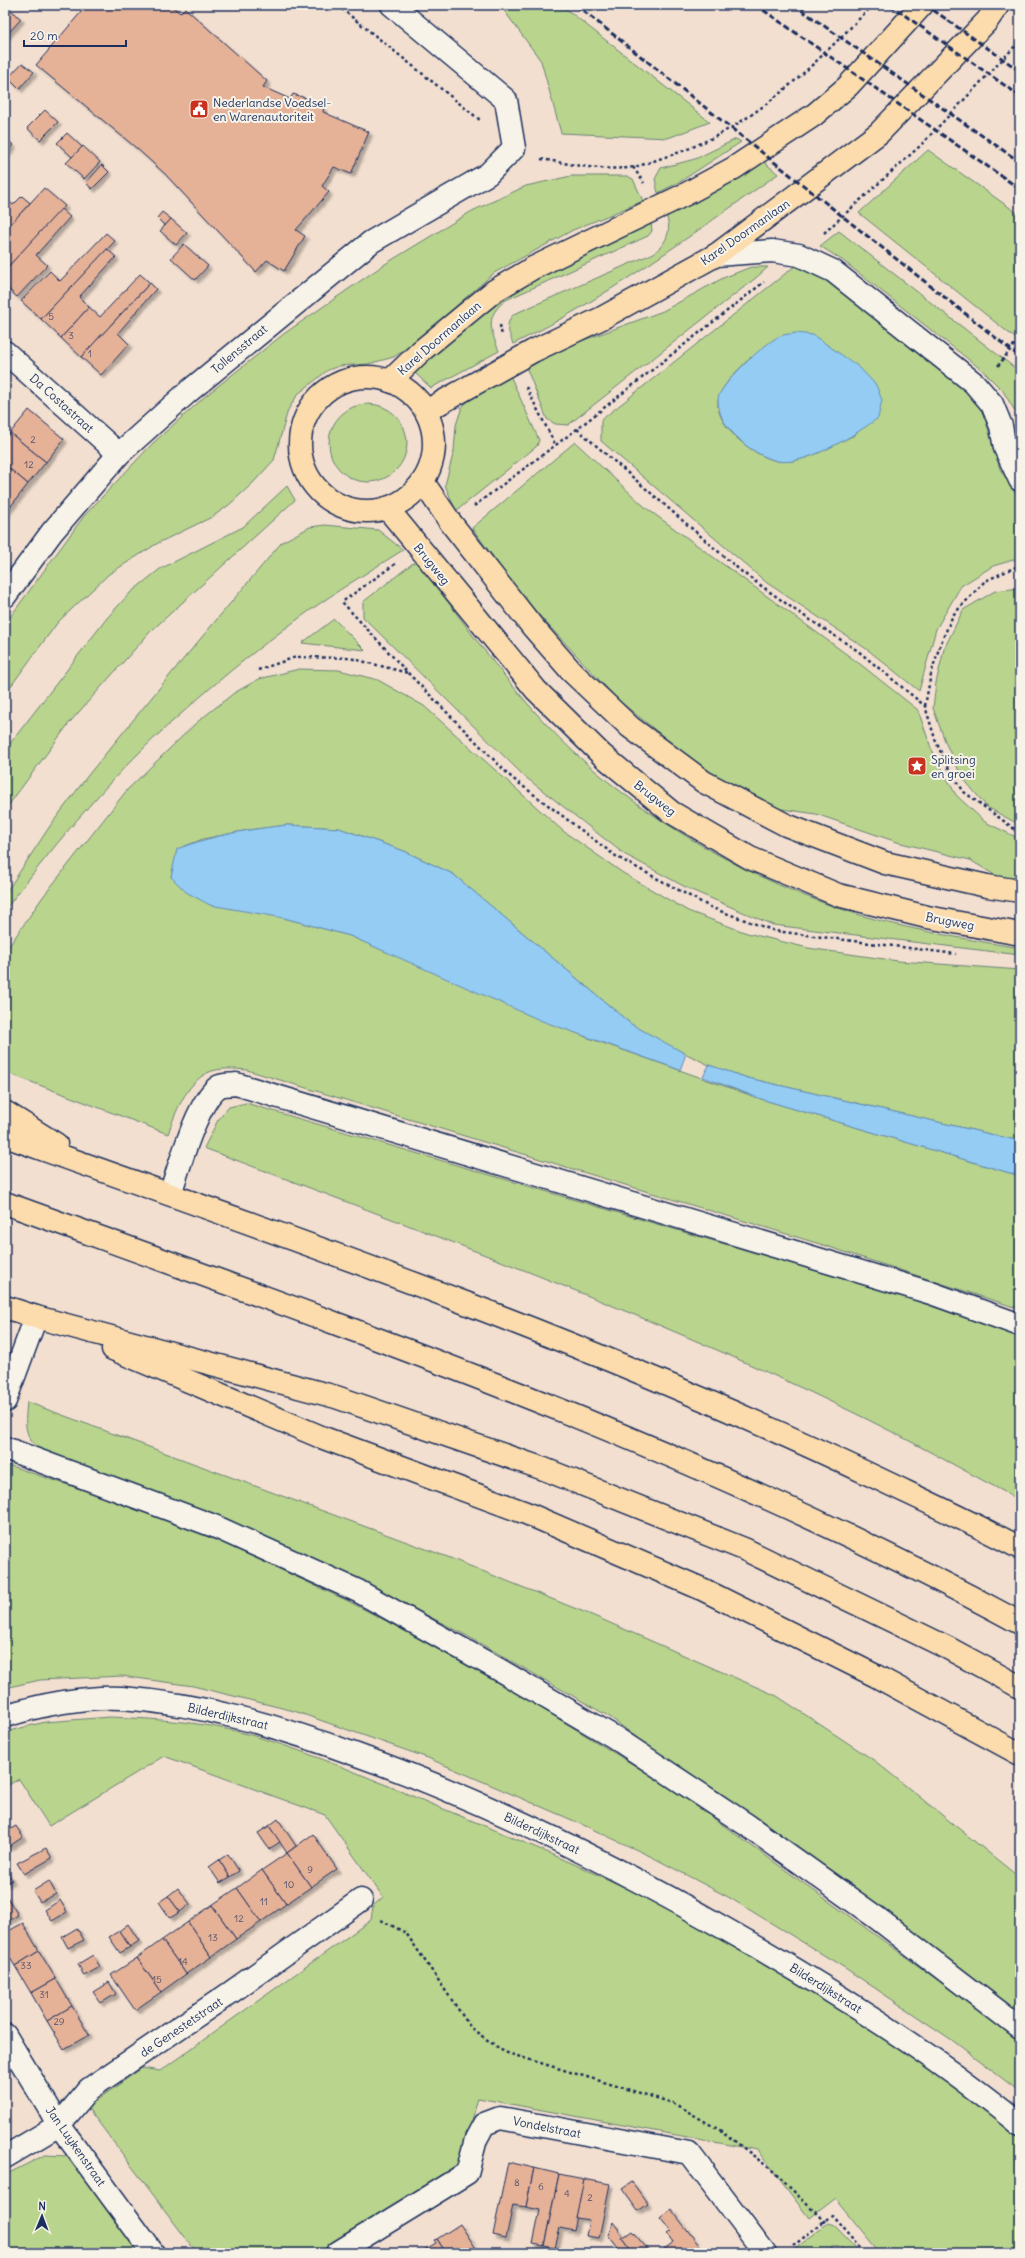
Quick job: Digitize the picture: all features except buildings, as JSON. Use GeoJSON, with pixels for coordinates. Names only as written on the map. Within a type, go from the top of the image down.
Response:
{"type":"FeatureCollection","features":[{"type":"Feature","properties":{"kind":"main road","name":"Karel Doormanlaan"},"geometry":{"type":"LineString","coordinates":[[390,381],[421,350],[494,291],[533,268],[686,194],[734,168],[814,115],[848,86],[922,5]]}},
{"type":"Feature","properties":{"kind":"main road","name":"Karel Doormanlaan"},"geometry":{"type":"LineString","coordinates":[[426,411],[533,351],[602,318],[716,255],[879,133],[986,21],[998,5]]}},
{"type":"Feature","properties":{"kind":"main road"},"geometry":{"type":"LineString","coordinates":[[359,377],[390,381],[414,396],[426,411],[433,428],[434,447],[431,465],[423,482],[407,498],[388,508],[376,511],[352,510],[330,500],[321,494],[308,477],[304,468],[300,448],[305,418],[316,400],[331,387],[359,377]]}},
{"type":"Feature","properties":{"kind":"main road"},"geometry":{"type":"LineString","coordinates":[[423,482],[456,529],[532,626],[572,672],[630,727],[704,782],[786,825],[885,863],[987,886],[1020,891]]}},
{"type":"Feature","properties":{"kind":"main road","name":"Brugweg"},"geometry":{"type":"LineString","coordinates":[[388,508],[536,690],[602,755],[671,812],[750,858],[838,895],[927,917],[1020,934]]}},
{"type":"Feature","properties":{"kind":"main road"},"geometry":{"type":"LineString","coordinates":[[5,1112],[93,1167]]}},
{"type":"Feature","properties":{"kind":"main road"},"geometry":{"type":"LineString","coordinates":[[5,1136],[170,1194],[474,1306],[683,1389],[828,1455],[1020,1548]]}},
{"type":"Feature","properties":{"kind":"main road"},"geometry":{"type":"LineString","coordinates":[[5,1203],[438,1362],[623,1436],[788,1507],[977,1600],[1020,1623]]}},
{"type":"Feature","properties":{"kind":"main road"},"geometry":{"type":"LineString","coordinates":[[5,1307],[36,1317],[336,1397],[544,1469],[744,1549],[948,1648],[1020,1687]]}},
{"type":"Feature","properties":{"kind":"main road"},"geometry":{"type":"LineString","coordinates":[[36,1317],[321,1437],[526,1513],[702,1589],[876,1676],[1020,1754]]}},
{"type":"Feature","properties":{"kind":"street","name":"Tollensstraat"},"geometry":{"type":"LineString","coordinates":[[5,596],[52,532],[119,454],[188,392],[371,242],[488,174],[514,148],[506,100],[392,5]]}},
{"type":"Feature","properties":{"kind":"street"},"geometry":{"type":"LineString","coordinates":[[716,255],[772,251],[799,254],[834,270],[974,383],[992,404],[1001,426],[1005,448],[1020,480]]}},
{"type":"Feature","properties":{"kind":"street","name":"Da Costastraat"},"geometry":{"type":"LineString","coordinates":[[5,352],[119,454]]}},
{"type":"Feature","properties":{"kind":"street"},"geometry":{"type":"LineString","coordinates":[[170,1194],[187,1142],[208,1096],[220,1086],[236,1084],[916,1288],[1020,1325]]}},
{"type":"Feature","properties":{"kind":"street"},"geometry":{"type":"LineString","coordinates":[[5,1401],[36,1317]]}},
{"type":"Feature","properties":{"kind":"street"},"geometry":{"type":"LineString","coordinates":[[5,1448],[214,1526],[358,1590],[498,1669],[614,1738],[747,1825],[877,1918],[1020,2028]]}},
{"type":"Feature","properties":{"kind":"street","name":"Bilderdijkstraat"},"geometry":{"type":"LineString","coordinates":[[5,1716],[66,1702],[119,1698],[176,1704],[243,1717],[417,1776],[549,1835],[673,1899],[793,1967],[898,2033],[1020,2125]]}},
{"type":"Feature","properties":{"kind":"street","name":"de Genestetstraat"},"geometry":{"type":"LineString","coordinates":[[5,2157],[59,2125],[89,2089],[230,1993],[361,1900]]}},
{"type":"Feature","properties":{"kind":"street","name":"Jan Luykenstraat"},"geometry":{"type":"LineString","coordinates":[[5,2035],[59,2125],[153,2253]]}},
{"type":"Feature","properties":{"kind":"street","name":"Vondelstraat"},"geometry":{"type":"LineString","coordinates":[[337,2253],[467,2173],[476,2139],[484,2124],[500,2118],[689,2153],[765,2253]]}},
{"type":"Feature","properties":{"kind":"path"},"geometry":{"type":"LineString","coordinates":[[633,167],[690,150],[716,137],[762,107],[806,73],[873,5]]}},
{"type":"Feature","properties":{"kind":"path"},"geometry":{"type":"LineString","coordinates":[[1001,363],[1020,337]]}},
{"type":"Feature","properties":{"kind":"path"},"geometry":{"type":"LineString","coordinates":[[555,444],[577,429],[742,572],[795,610],[858,651],[926,706]]}},
{"type":"Feature","properties":{"kind":"path"},"geometry":{"type":"LineString","coordinates":[[1020,565],[985,582],[953,615],[938,652],[926,706],[936,742],[964,792],[1020,833]]}},
{"type":"Feature","properties":{"kind":"path"},"geometry":{"type":"LineString","coordinates":[[258,670],[296,657],[350,658],[408,673]]}},
{"type":"Feature","properties":{"kind":"path"},"geometry":{"type":"LineString","coordinates":[[361,1900],[383,1922],[406,1933],[472,2028],[504,2052],[673,2103],[723,2132],[773,2171],[824,2222]]}},
{"type":"Feature","properties":{"kind":"path"},"geometry":{"type":"LineString","coordinates":[[790,2248],[832,2215],[865,2253]]}},
{"type":"Feature","properties":{"kind":"green space"},"geometry":{"type":"Polygon","coordinates":[[[500,5],[561,5],[710,122],[668,138],[561,133],[541,61],[500,5]]]}},
{"type":"Feature","properties":{"kind":"green space"},"geometry":{"type":"Polygon","coordinates":[[[736,139],[741,142],[681,181],[658,193],[655,179],[661,168],[695,159],[736,139]]]}},
{"type":"Feature","properties":{"kind":"green space"},"geometry":{"type":"Polygon","coordinates":[[[928,150],[1020,215],[1020,342],[859,213],[928,150]]]}},
{"type":"Feature","properties":{"kind":"green space"},"geometry":{"type":"Polygon","coordinates":[[[764,162],[778,174],[616,286],[548,326],[513,344],[508,325],[514,314],[654,253],[662,245],[667,236],[668,221],[666,215],[764,162]]]}},
{"type":"Feature","properties":{"kind":"green space"},"geometry":{"type":"Polygon","coordinates":[[[571,176],[627,176],[633,179],[643,201],[573,230],[494,273],[415,342],[394,357],[368,364],[339,366],[328,370],[298,394],[288,410],[274,460],[253,483],[229,505],[212,517],[158,543],[109,574],[58,622],[5,694],[5,624],[84,516],[153,443],[208,394],[285,333],[382,266],[472,211],[526,186],[571,176]]]}},
{"type":"Feature","properties":{"kind":"green space"},"geometry":{"type":"Polygon","coordinates":[[[651,222],[652,231],[648,236],[506,300],[495,312],[491,323],[493,336],[499,351],[431,388],[415,373],[495,296],[651,222]]]}},
{"type":"Feature","properties":{"kind":"green space"},"geometry":{"type":"Polygon","coordinates":[[[839,231],[1020,372],[1020,429],[1018,416],[1003,391],[982,370],[842,260],[820,246],[839,231]]]}},
{"type":"Feature","properties":{"kind":"green space"},"geometry":{"type":"Polygon","coordinates":[[[795,266],[824,279],[951,375],[981,405],[1000,469],[1020,500],[1020,558],[993,566],[961,586],[936,629],[919,691],[868,650],[767,583],[601,441],[601,420],[795,266]],[[751,357],[724,386],[719,397],[718,407],[721,418],[736,438],[758,453],[778,461],[798,460],[808,457],[855,435],[751,357]]]}},
{"type":"Feature","properties":{"kind":"green space"},"geometry":{"type":"Polygon","coordinates":[[[751,267],[768,267],[568,425],[555,424],[547,419],[524,362],[663,311],[723,278],[751,267]]]}},
{"type":"Feature","properties":{"kind":"green space"},"geometry":{"type":"Polygon","coordinates":[[[508,371],[539,440],[537,446],[456,511],[445,485],[454,451],[456,425],[462,407],[487,384],[508,371]]]}},
{"type":"Feature","properties":{"kind":"green space"},"geometry":{"type":"Polygon","coordinates":[[[360,404],[376,404],[390,410],[401,421],[407,435],[407,451],[401,465],[390,476],[376,482],[360,482],[346,476],[335,465],[329,451],[329,435],[335,421],[346,410],[360,404]]]}},
{"type":"Feature","properties":{"kind":"green space"},"geometry":{"type":"Polygon","coordinates":[[[575,442],[646,508],[860,664],[918,710],[931,748],[956,795],[985,822],[1020,839],[1020,881],[1003,880],[970,860],[897,842],[816,814],[768,807],[699,765],[618,700],[524,599],[472,528],[575,442]]]}},
{"type":"Feature","properties":{"kind":"green space"},"geometry":{"type":"Polygon","coordinates":[[[287,486],[295,500],[150,632],[70,722],[5,810],[5,750],[107,618],[130,593],[160,569],[243,527],[287,486]]]}},
{"type":"Feature","properties":{"kind":"green space"},"geometry":{"type":"Polygon","coordinates":[[[325,525],[378,530],[403,550],[350,583],[284,629],[198,698],[157,735],[88,807],[5,910],[5,894],[50,826],[89,774],[175,669],[282,542],[310,527],[325,525]]]}},
{"type":"Feature","properties":{"kind":"green space"},"geometry":{"type":"Polygon","coordinates":[[[417,560],[495,663],[544,722],[574,752],[607,780],[642,807],[680,832],[759,876],[838,908],[905,927],[1020,948],[1020,955],[773,925],[689,889],[624,854],[524,776],[363,617],[363,602],[417,560]]]}},
{"type":"Feature","properties":{"kind":"green space"},"geometry":{"type":"Polygon","coordinates":[[[1020,588],[1020,825],[987,807],[962,777],[946,744],[933,708],[936,683],[944,649],[963,610],[995,591],[1020,588]]]}},
{"type":"Feature","properties":{"kind":"green space"},"geometry":{"type":"Polygon","coordinates":[[[334,619],[365,650],[302,643],[334,619]]]}},
{"type":"Feature","properties":{"kind":"green space"},"geometry":{"type":"Polygon","coordinates":[[[299,669],[339,670],[378,680],[424,706],[563,831],[623,873],[688,911],[747,933],[808,948],[898,961],[1020,970],[1020,1141],[748,1078],[709,1065],[668,1045],[631,1024],[453,874],[404,851],[339,828],[288,825],[248,830],[203,839],[178,849],[171,877],[284,918],[350,936],[586,1037],[764,1100],[1020,1176],[1020,1309],[823,1245],[247,1070],[217,1070],[207,1073],[200,1078],[193,1084],[182,1100],[168,1134],[5,1072],[5,952],[42,898],[127,790],[196,723],[234,693],[259,679],[299,669]]]}},
{"type":"Feature","properties":{"kind":"green space"},"geometry":{"type":"Polygon","coordinates":[[[246,1103],[911,1299],[1020,1337],[1020,1500],[912,1442],[768,1372],[608,1304],[528,1272],[204,1148],[218,1120],[229,1107],[246,1103]]]}},
{"type":"Feature","properties":{"kind":"green space"},"geometry":{"type":"Polygon","coordinates":[[[27,1402],[445,1556],[594,1616],[777,1696],[875,1761],[1020,1878],[1020,2015],[721,1793],[666,1760],[610,1717],[460,1632],[346,1575],[233,1524],[138,1485],[39,1450],[30,1439],[26,1428],[27,1402]]]}},
{"type":"Feature","properties":{"kind":"green space"},"geometry":{"type":"Polygon","coordinates":[[[5,1464],[89,1492],[219,1541],[348,1601],[471,1665],[673,1789],[978,2009],[1020,2043],[1020,2092],[952,2040],[845,1968],[730,1898],[652,1857],[579,1823],[428,1758],[294,1711],[193,1686],[122,1676],[40,1680],[5,1688],[5,1464]]]}},
{"type":"Feature","properties":{"kind":"green space"},"geometry":{"type":"Polygon","coordinates":[[[110,1717],[164,1720],[216,1727],[251,1735],[300,1751],[371,1778],[588,1870],[697,1923],[770,1964],[879,2034],[1020,2134],[1020,2253],[880,2253],[835,2198],[809,2218],[757,2150],[478,2098],[461,2162],[323,2253],[197,2253],[87,2107],[142,2068],[160,2071],[371,1920],[373,1906],[383,1897],[325,1815],[164,1756],[49,1826],[19,1779],[5,1787],[5,1732],[45,1722],[110,1717]]]}},
{"type":"Feature","properties":{"kind":"green space"},"geometry":{"type":"Polygon","coordinates":[[[45,2155],[68,2156],[138,2253],[5,2253],[5,2175],[45,2155]]]}},
{"type":"Feature","properties":{"kind":"green space"},"geometry":{"type":"Polygon","coordinates":[[[828,2223],[834,2225],[861,2253],[844,2253],[841,2247],[832,2247],[828,2253],[790,2253],[828,2223]]]}},
{"type":"Feature","properties":{"kind":"water"},"geometry":{"type":"Polygon","coordinates":[[[796,333],[813,335],[859,367],[876,385],[882,400],[878,418],[844,440],[830,448],[801,459],[788,462],[777,461],[761,455],[751,449],[734,434],[726,425],[721,416],[718,399],[726,384],[763,347],[780,336],[796,333]]]}},
{"type":"Feature","properties":{"kind":"water"},"geometry":{"type":"Polygon","coordinates":[[[288,825],[339,828],[404,851],[453,874],[631,1024],[686,1054],[680,1070],[542,1021],[350,936],[284,918],[210,905],[186,892],[171,877],[177,849],[232,833],[288,825]]]}},
{"type":"Feature","properties":{"kind":"water"},"geometry":{"type":"Polygon","coordinates":[[[709,1065],[748,1078],[1020,1141],[1020,1176],[764,1100],[703,1077],[709,1065]]]}},
{"type":"Feature","properties":{"kind":"railway"},"geometry":{"type":"LineString","coordinates":[[576,5],[1020,357]]}},
{"type":"Feature","properties":{"kind":"railway"},"geometry":{"type":"LineString","coordinates":[[756,5],[1020,189]]}},
{"type":"Feature","properties":{"kind":"railway"},"geometry":{"type":"LineString","coordinates":[[794,5],[1020,162]]}},
{"type":"Feature","properties":{"kind":"railway"},"geometry":{"type":"LineString","coordinates":[[890,5],[1020,96]]}},
{"type":"Feature","properties":{"kind":"railway"},"geometry":{"type":"LineString","coordinates":[[926,5],[1020,71]]}},
{"type":"Feature","properties":{"kind":"place","name":"Nederlandse Voedsel- en Warenautoriteit"},"geometry":{"type":"Point","coordinates":[199,109]}},
{"type":"Feature","properties":{"kind":"place","name":"Splitsing en groei"},"geometry":{"type":"Point","coordinates":[917,766]}}]}
